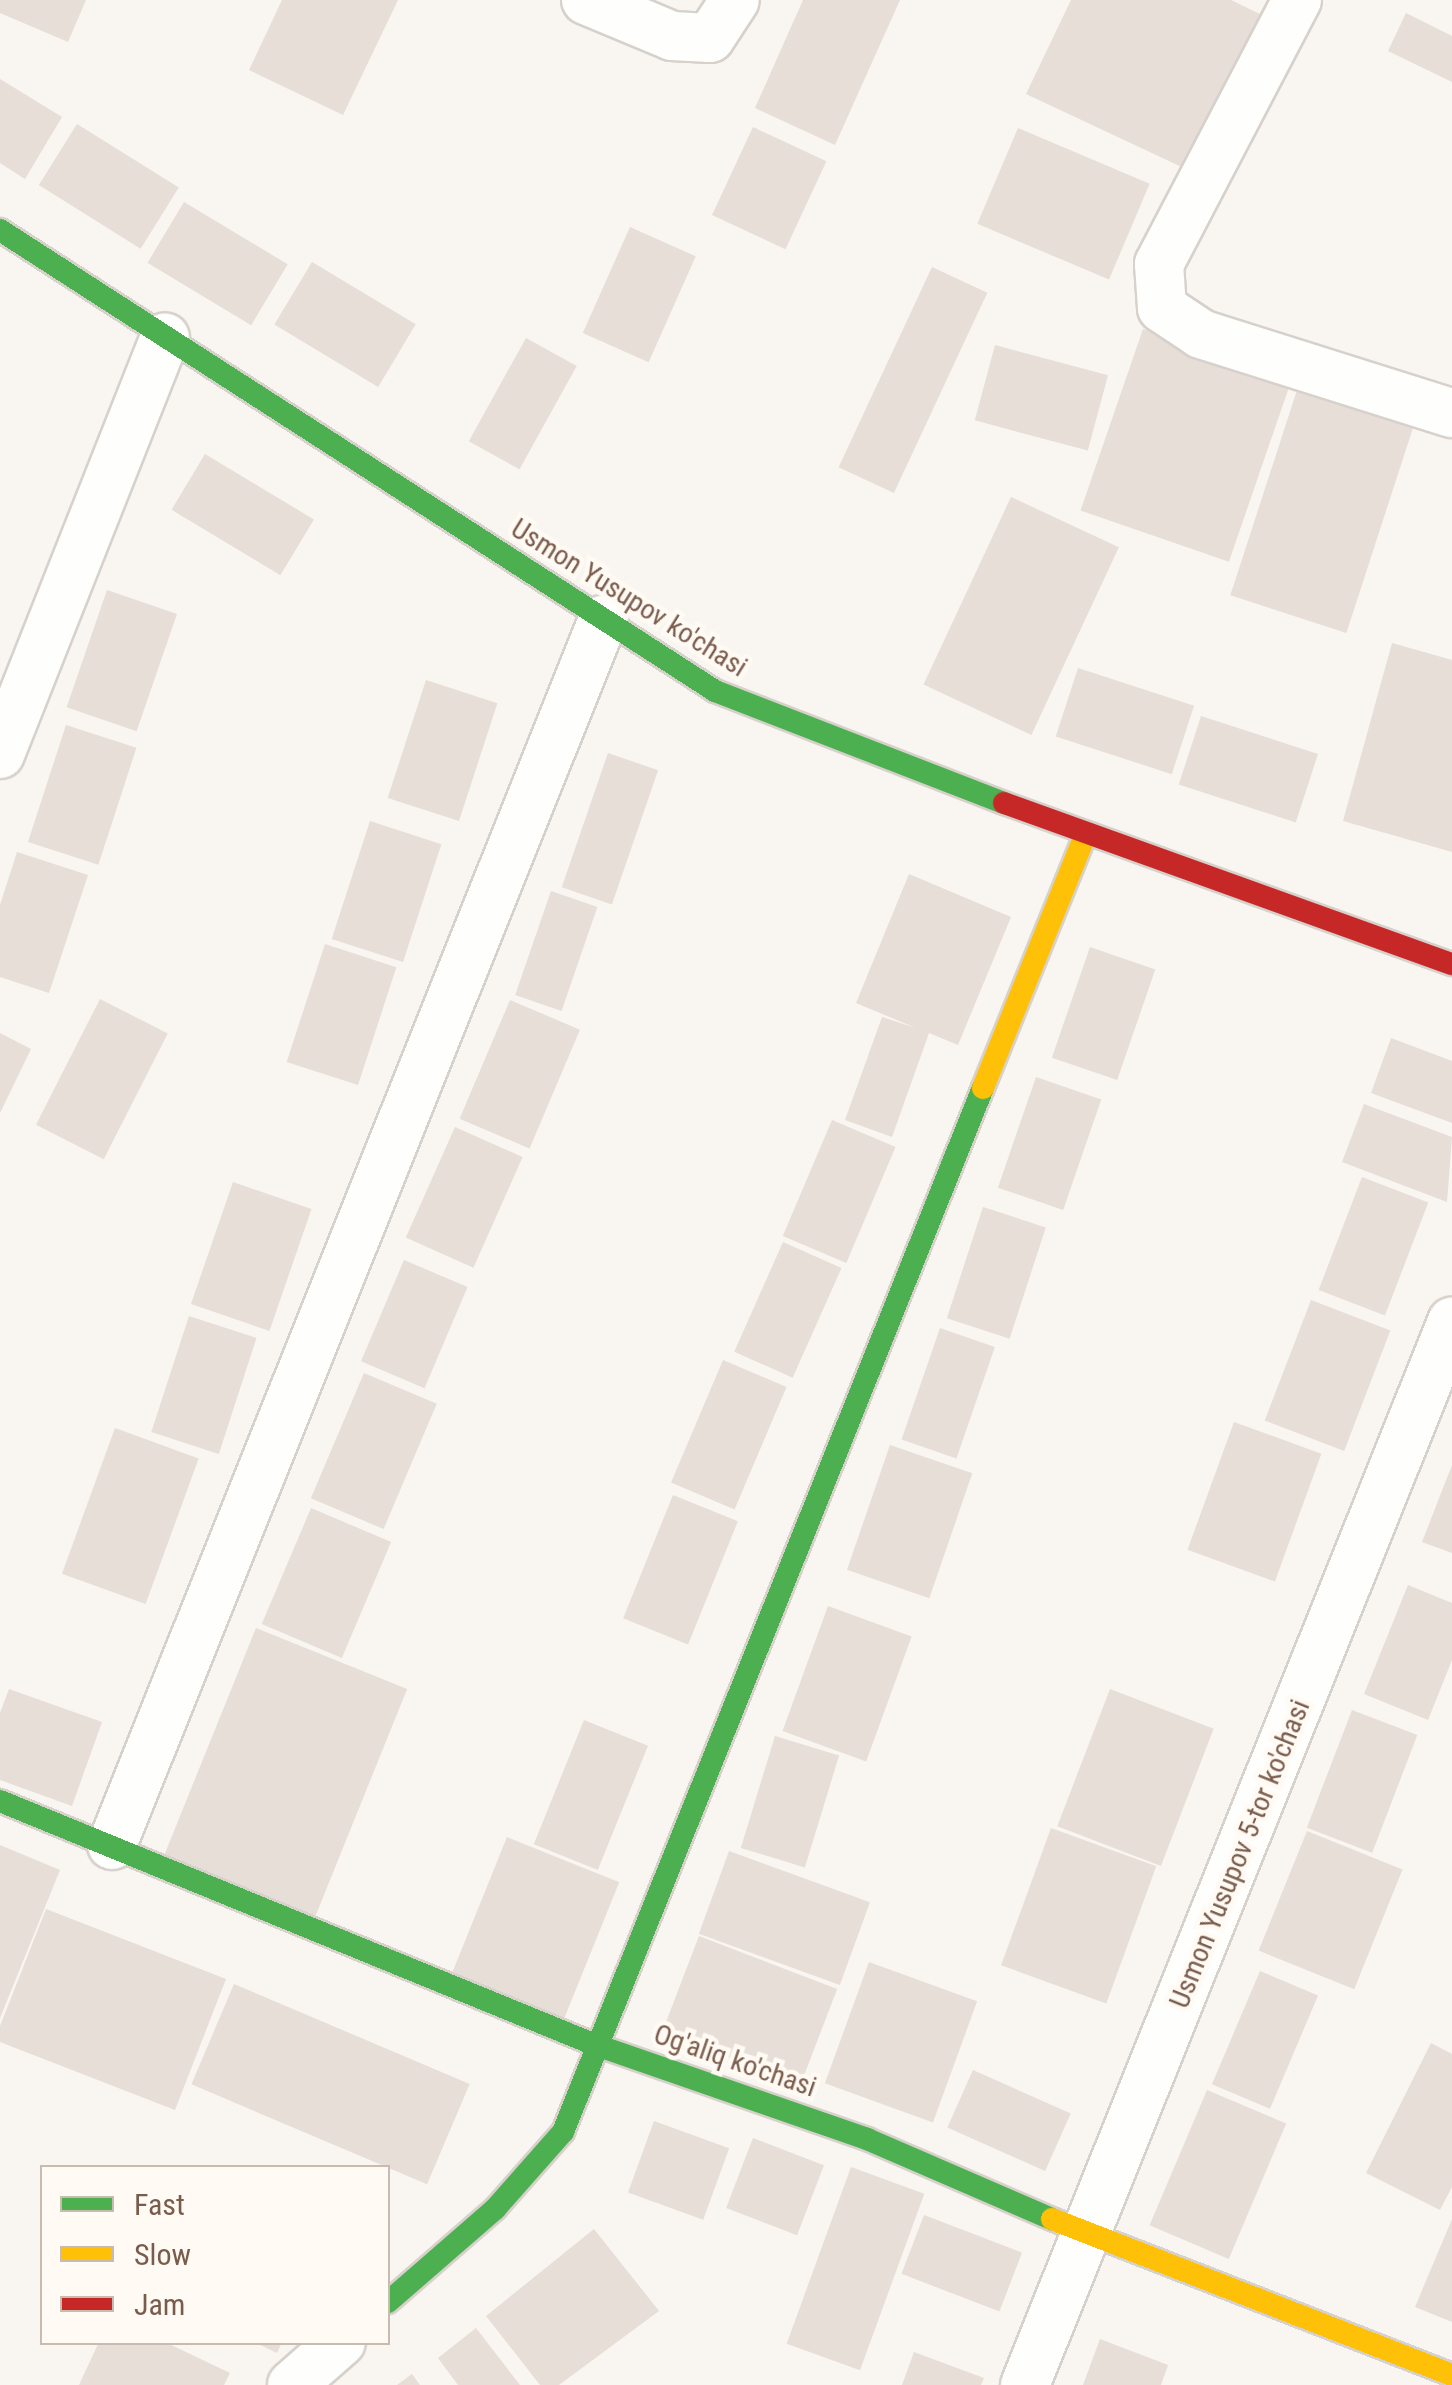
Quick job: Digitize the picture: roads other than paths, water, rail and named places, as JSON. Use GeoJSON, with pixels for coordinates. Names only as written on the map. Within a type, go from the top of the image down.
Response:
{"type":"FeatureCollection","features":[{"type":"Feature","properties":{"kind":"street"},"geometry":{"type":"LineString","coordinates":[[586,0],[672,36],[710,38],[735,0]]}},
{"type":"Feature","properties":{"kind":"street"},"geometry":{"type":"LineString","coordinates":[[1297,0],[1160,264],[1162,308],[1201,334],[1452,414]]}},
{"type":"Feature","properties":{"kind":"street","name":"Usmon Yusupov ko'chasi"},"geometry":{"type":"LineString","coordinates":[[0,230],[714,692],[1085,835],[1452,964]]}},
{"type":"Feature","properties":{"kind":"street"},"geometry":{"type":"LineString","coordinates":[[0,754],[164,337]]}},
{"type":"Feature","properties":{"kind":"street"},"geometry":{"type":"LineString","coordinates":[[112,1844],[602,620]]}},
{"type":"Feature","properties":{"kind":"street"},"geometry":{"type":"LineString","coordinates":[[390,2300],[495,2209],[562,2132],[594,2044],[1085,835]]}},
{"type":"Feature","properties":{"kind":"street","name":"Usmon Yusupov 5-tor ko'chasi"},"geometry":{"type":"LineString","coordinates":[[1024,2385],[1088,2235],[1452,1322]]}},
{"type":"Feature","properties":{"kind":"street","name":"Og'aliq ko'chasi"},"geometry":{"type":"LineString","coordinates":[[0,1801],[594,2044],[867,2139],[1088,2235],[1452,2376]]}},
{"type":"Feature","properties":{"kind":"street"},"geometry":{"type":"LineString","coordinates":[[292,2385],[338,2345]]}}]}
